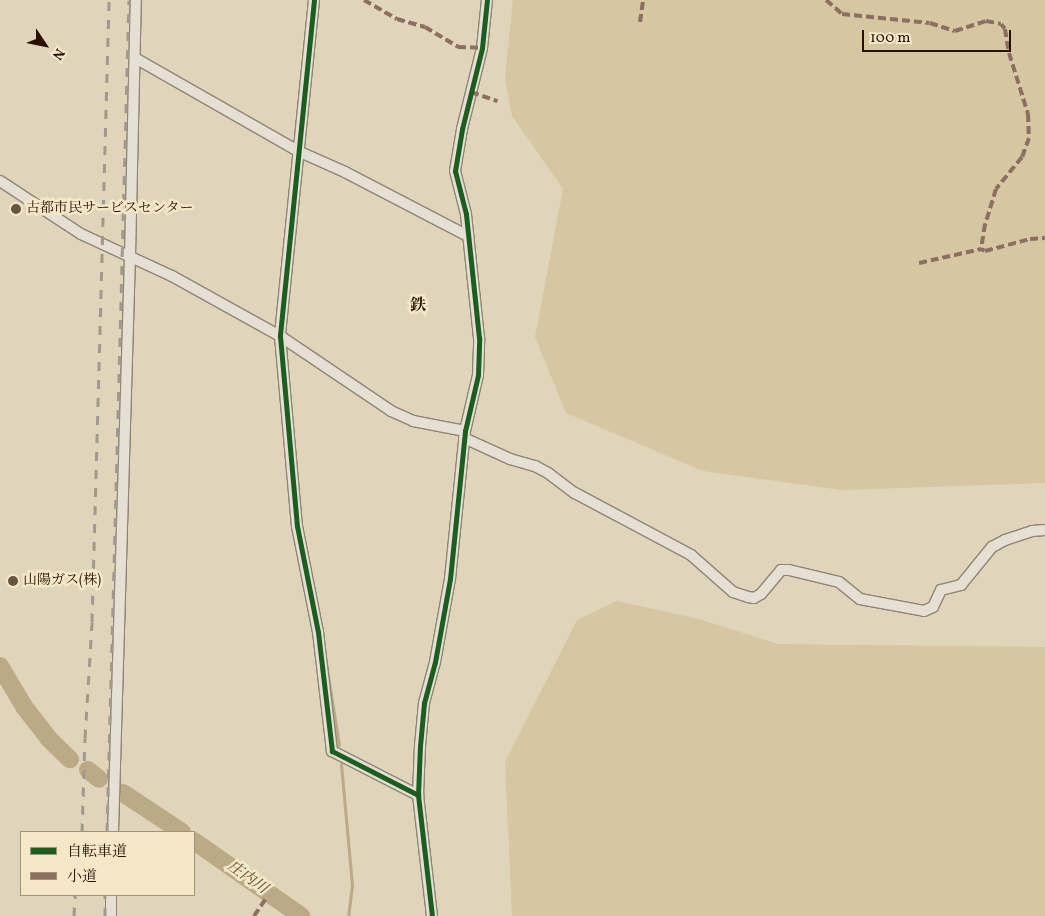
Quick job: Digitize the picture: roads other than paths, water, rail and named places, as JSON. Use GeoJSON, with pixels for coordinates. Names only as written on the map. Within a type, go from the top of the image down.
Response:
{"type":"FeatureCollection","features":[{"type":"Feature","properties":{"kind":"street"},"geometry":{"type":"LineString","coordinates":[[112,831],[136,0]]}},
{"type":"Feature","properties":{"kind":"street"},"geometry":{"type":"LineString","coordinates":[[314,0],[280,336],[297,526],[318,632],[332,751],[418,795]]}},
{"type":"Feature","properties":{"kind":"street"},"geometry":{"type":"LineString","coordinates":[[432,916],[418,795],[420,746],[424,703],[435,662],[450,579],[465,434],[478,374],[480,354],[466,214],[455,170],[462,129],[482,48],[487,0]]}},
{"type":"Feature","properties":{"kind":"street"},"geometry":{"type":"LineString","coordinates":[[134,58],[300,152],[345,172],[468,236]]}},
{"type":"Feature","properties":{"kind":"street"},"geometry":{"type":"LineString","coordinates":[[0,181],[81,234],[209,294],[280,336],[391,411],[412,421],[465,434],[510,459],[535,466],[548,473],[575,493],[691,555],[733,592],[748,598],[754,598],[761,594],[780,570],[789,570],[839,582],[860,599],[924,611],[933,607],[941,590],[961,584],[992,547],[1005,540],[1032,531],[1045,530]]}},
{"type":"Feature","properties":{"kind":"street"},"geometry":{"type":"LineString","coordinates":[[111,896],[111,916]]}},
{"type":"Feature","properties":{"kind":"waterway"},"geometry":{"type":"LineString","coordinates":[[326,663],[339,745]]}},
{"type":"Feature","properties":{"kind":"waterway","name":"庄内川"},"geometry":{"type":"LineString","coordinates":[[0,666],[25,708],[49,739],[70,759]]}},
{"type":"Feature","properties":{"kind":"waterway"},"geometry":{"type":"LineString","coordinates":[[341,764],[352,885],[348,916]]}},
{"type":"Feature","properties":{"kind":"waterway","name":"庄内川"},"geometry":{"type":"LineString","coordinates":[[88,770],[99,779]]}},
{"type":"Feature","properties":{"kind":"waterway","name":"庄内川"},"geometry":{"type":"LineString","coordinates":[[123,793],[180,831]]}},
{"type":"Feature","properties":{"kind":"waterway","name":"庄内川"},"geometry":{"type":"LineString","coordinates":[[195,842],[301,916]]}},
{"type":"Feature","properties":{"kind":"railway"},"geometry":{"type":"LineString","coordinates":[[82,831],[92,622],[109,0]]}},
{"type":"Feature","properties":{"kind":"railway"},"geometry":{"type":"LineString","coordinates":[[107,831],[129,0]]}},
{"type":"Feature","properties":{"kind":"railway"},"geometry":{"type":"LineString","coordinates":[[74,916],[75,896]]}},
{"type":"Feature","properties":{"kind":"railway"},"geometry":{"type":"LineString","coordinates":[[105,896],[105,916]]}},
{"type":"Feature","properties":{"kind":"place","name":"古都市民サービスセンター"},"geometry":{"type":"Point","coordinates":[16,209]}},
{"type":"Feature","properties":{"kind":"place","name":"山陽ガス(株)"},"geometry":{"type":"Point","coordinates":[13,581]}},
{"type":"Feature","properties":{"kind":"district","name":"鉄"},"geometry":{"type":"Point","coordinates":[418,306]}}]}
